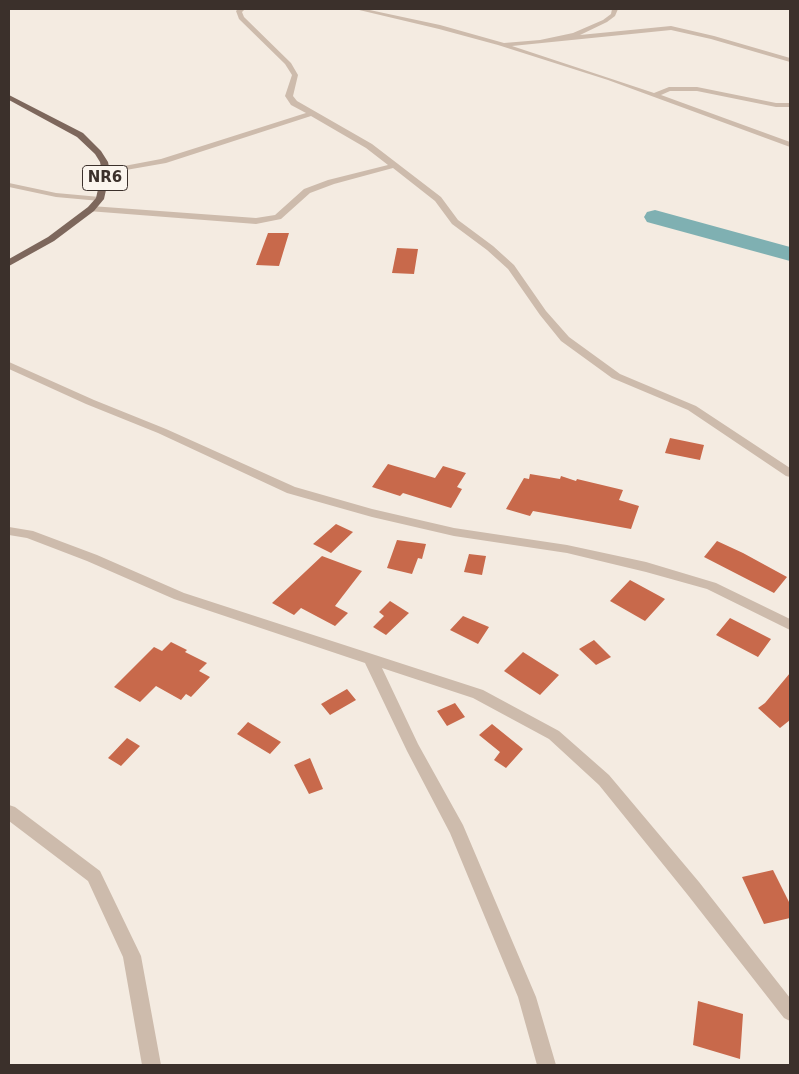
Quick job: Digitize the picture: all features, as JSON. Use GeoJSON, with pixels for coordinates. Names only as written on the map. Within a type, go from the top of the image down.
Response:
{"type":"FeatureCollection","features":[{"type":"Feature","properties":{"kind":"main road","name":"NR6"},"geometry":{"type":"LineString","coordinates":[[9,97],[80,135],[98,153],[104,162],[106,172],[100,198],[91,209],[50,239],[9,263]]}},
{"type":"Feature","properties":{"kind":"street"},"geometry":{"type":"LineString","coordinates":[[242,9],[239,11],[241,18],[288,63],[295,75],[289,96],[294,103],[369,146],[438,199],[456,222],[490,248],[511,268],[543,314],[560,333],[592,360],[616,376],[692,408],[790,473]]}},
{"type":"Feature","properties":{"kind":"street"},"geometry":{"type":"LineString","coordinates":[[358,9],[440,27],[500,44],[655,95],[790,145]]}},
{"type":"Feature","properties":{"kind":"street"},"geometry":{"type":"LineString","coordinates":[[559,40],[605,22],[613,15],[616,10],[614,9]]}},
{"type":"Feature","properties":{"kind":"street"},"geometry":{"type":"LineString","coordinates":[[500,44],[559,40],[616,32],[670,28],[712,37],[790,60]]}},
{"type":"Feature","properties":{"kind":"street"},"geometry":{"type":"LineString","coordinates":[[655,95],[669,89],[697,89],[776,105],[790,105]]}},
{"type":"Feature","properties":{"kind":"street"},"geometry":{"type":"LineString","coordinates":[[106,172],[163,161],[313,113]]}},
{"type":"Feature","properties":{"kind":"street"},"geometry":{"type":"LineString","coordinates":[[91,209],[256,221],[278,217],[307,191],[331,182],[396,165]]}},
{"type":"Feature","properties":{"kind":"street"},"geometry":{"type":"LineString","coordinates":[[9,185],[56,195],[100,198]]}},
{"type":"Feature","properties":{"kind":"street"},"geometry":{"type":"LineString","coordinates":[[9,365],[90,402],[162,430],[291,490],[372,513],[454,532],[567,549],[646,567],[711,586],[790,625]]}},
{"type":"Feature","properties":{"kind":"street"},"geometry":{"type":"LineString","coordinates":[[9,531],[29,534],[179,596],[252,618],[371,660],[478,694],[554,735],[604,780],[694,888],[790,1012]]}},
{"type":"Feature","properties":{"kind":"street"},"geometry":{"type":"LineString","coordinates":[[371,660],[412,747],[457,830],[527,997],[546,1065]]}},
{"type":"Feature","properties":{"kind":"street"},"geometry":{"type":"LineString","coordinates":[[9,812],[94,876],[132,956],[152,1065]]}},
{"type":"Feature","properties":{"kind":"building"},"geometry":{"type":"Polygon","coordinates":[[[268,233],[289,233],[279,266],[256,265],[268,233]]]}},
{"type":"Feature","properties":{"kind":"building"},"geometry":{"type":"Polygon","coordinates":[[[397,248],[418,249],[414,274],[392,273],[397,248]]]}},
{"type":"Feature","properties":{"kind":"building"},"geometry":{"type":"Polygon","coordinates":[[[670,438],[704,445],[700,460],[665,453],[670,438]]]}},
{"type":"Feature","properties":{"kind":"building"},"geometry":{"type":"Polygon","coordinates":[[[388,464],[435,478],[443,466],[466,473],[457,487],[462,489],[451,508],[403,493],[400,496],[372,487],[388,464]]]}},
{"type":"Feature","properties":{"kind":"building"},"geometry":{"type":"Polygon","coordinates":[[[530,474],[560,479],[561,476],[576,481],[577,479],[623,490],[619,500],[639,506],[631,529],[533,511],[530,516],[506,509],[524,478],[529,479],[530,474]]]}},
{"type":"Feature","properties":{"kind":"building"},"geometry":{"type":"Polygon","coordinates":[[[336,524],[353,532],[331,553],[313,544],[336,524]]]}},
{"type":"Feature","properties":{"kind":"building"},"geometry":{"type":"Polygon","coordinates":[[[397,540],[426,544],[422,559],[418,558],[412,574],[387,568],[397,540]]]}},
{"type":"Feature","properties":{"kind":"building"},"geometry":{"type":"Polygon","coordinates":[[[717,541],[787,577],[774,593],[704,557],[717,541]]]}},
{"type":"Feature","properties":{"kind":"building"},"geometry":{"type":"Polygon","coordinates":[[[469,554],[486,556],[482,575],[464,572],[469,554]]]}},
{"type":"Feature","properties":{"kind":"building"},"geometry":{"type":"Polygon","coordinates":[[[322,556],[362,571],[335,606],[348,613],[335,626],[301,608],[294,615],[272,603],[322,556]]]}},
{"type":"Feature","properties":{"kind":"building"},"geometry":{"type":"Polygon","coordinates":[[[630,580],[665,599],[645,621],[610,601],[630,580]]]}},
{"type":"Feature","properties":{"kind":"building"},"geometry":{"type":"Polygon","coordinates":[[[390,601],[409,613],[386,635],[373,627],[384,616],[379,612],[390,601]]]}},
{"type":"Feature","properties":{"kind":"building"},"geometry":{"type":"Polygon","coordinates":[[[463,616],[489,627],[478,644],[450,630],[463,616]]]}},
{"type":"Feature","properties":{"kind":"building"},"geometry":{"type":"Polygon","coordinates":[[[730,618],[771,639],[758,657],[716,635],[730,618]]]}},
{"type":"Feature","properties":{"kind":"building"},"geometry":{"type":"Polygon","coordinates":[[[594,640],[611,657],[596,665],[579,649],[594,640]]]}},
{"type":"Feature","properties":{"kind":"building"},"geometry":{"type":"Polygon","coordinates":[[[171,642],[187,650],[185,652],[207,663],[199,671],[210,677],[191,697],[186,694],[181,700],[156,686],[140,702],[114,687],[154,647],[162,651],[171,642]]]}},
{"type":"Feature","properties":{"kind":"building"},"geometry":{"type":"Polygon","coordinates":[[[523,652],[559,675],[540,695],[504,671],[523,652]]]}},
{"type":"Feature","properties":{"kind":"building"},"geometry":{"type":"Polygon","coordinates":[[[790,673],[790,720],[780,728],[758,708],[765,703],[790,673]]]}},
{"type":"Feature","properties":{"kind":"building"},"geometry":{"type":"Polygon","coordinates":[[[347,689],[356,700],[330,715],[321,704],[347,689]]]}},
{"type":"Feature","properties":{"kind":"building"},"geometry":{"type":"Polygon","coordinates":[[[455,703],[465,717],[447,726],[437,711],[455,703]]]}},
{"type":"Feature","properties":{"kind":"building"},"geometry":{"type":"Polygon","coordinates":[[[248,722],[281,742],[270,754],[237,734],[248,722]]]}},
{"type":"Feature","properties":{"kind":"building"},"geometry":{"type":"Polygon","coordinates":[[[492,724],[523,749],[506,768],[494,760],[500,752],[479,735],[492,724]]]}},
{"type":"Feature","properties":{"kind":"building"},"geometry":{"type":"Polygon","coordinates":[[[127,738],[140,746],[121,766],[108,758],[127,738]]]}},
{"type":"Feature","properties":{"kind":"building"},"geometry":{"type":"Polygon","coordinates":[[[310,758],[323,789],[309,794],[294,765],[310,758]]]}},
{"type":"Feature","properties":{"kind":"building"},"geometry":{"type":"Polygon","coordinates":[[[773,870],[790,904],[790,918],[764,924],[742,877],[773,870]]]}},
{"type":"Feature","properties":{"kind":"building"},"geometry":{"type":"Polygon","coordinates":[[[698,1001],[743,1014],[740,1059],[693,1045],[698,1001]]]}},
{"type":"Feature","properties":{"kind":"waterway"},"geometry":{"type":"LineString","coordinates":[[655,217],[790,254]]}}]}
